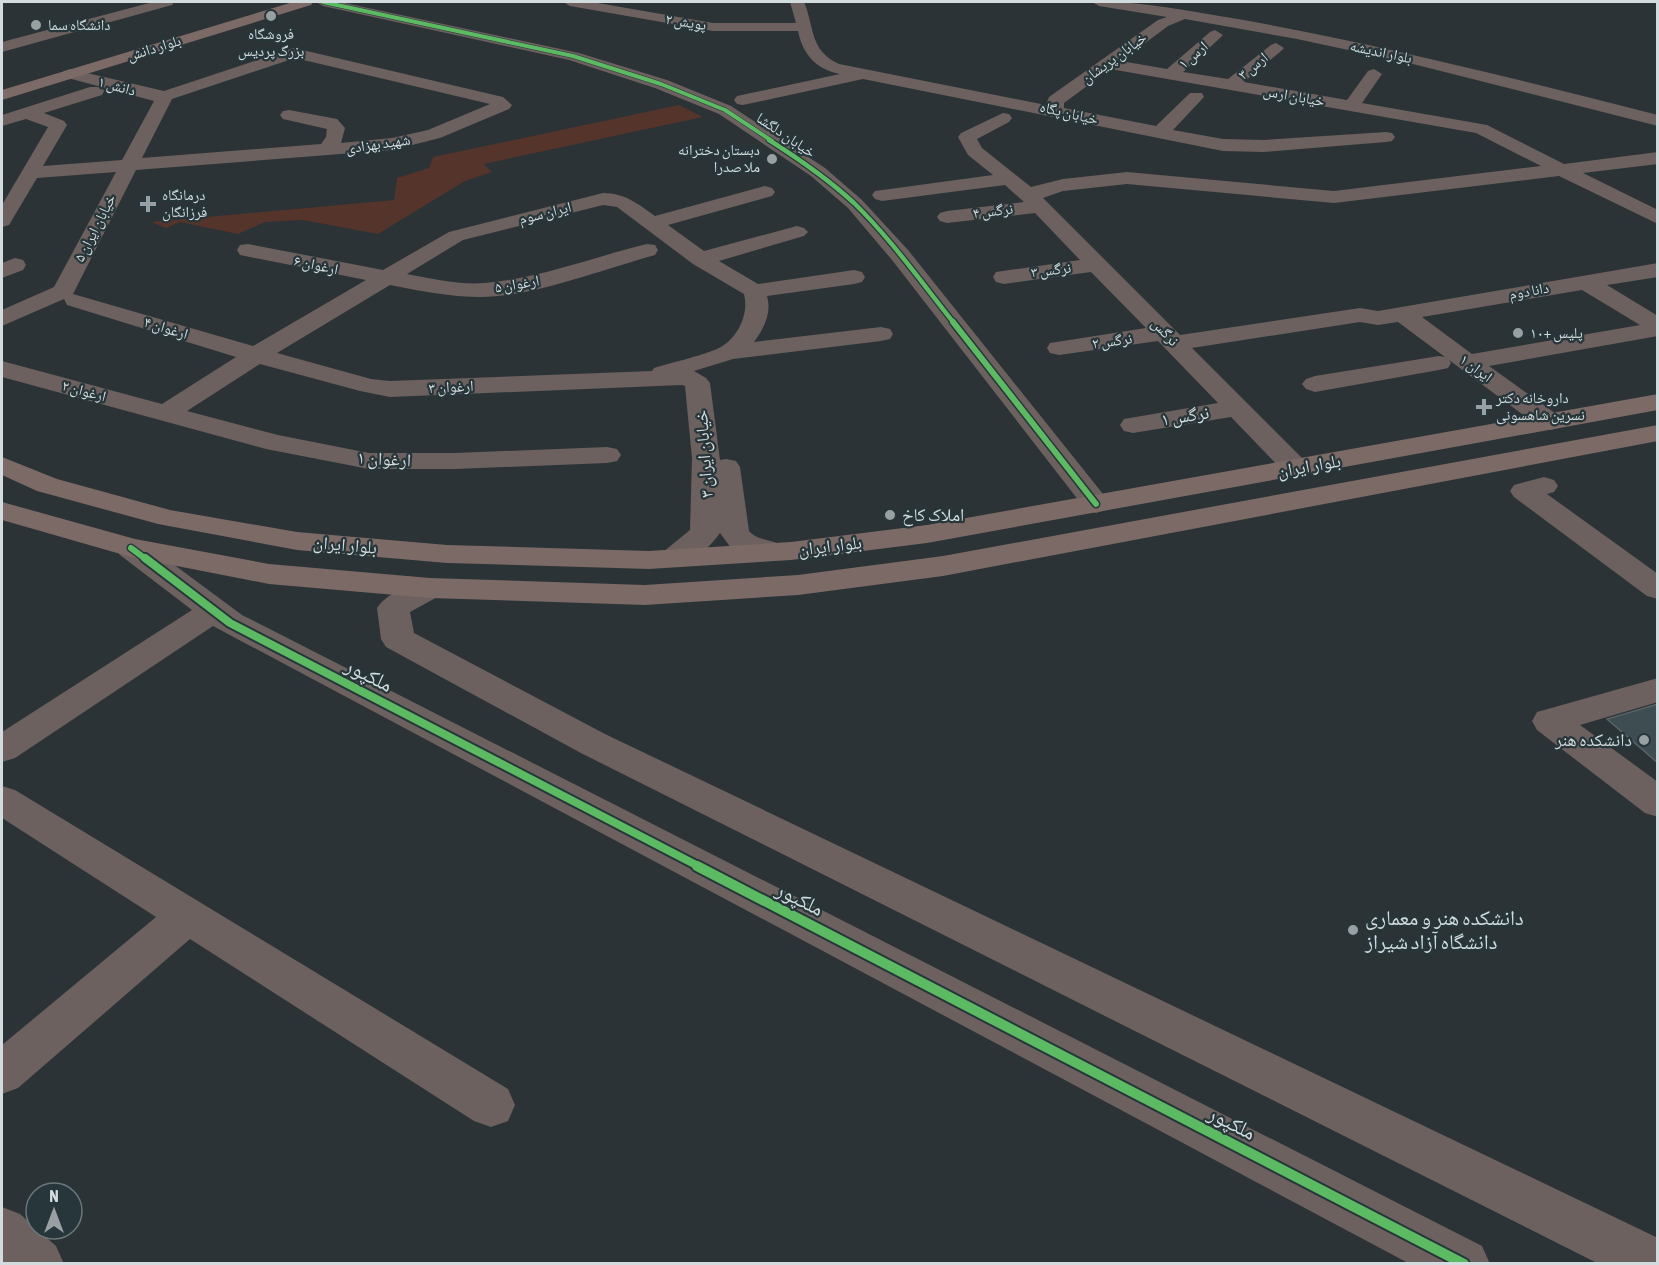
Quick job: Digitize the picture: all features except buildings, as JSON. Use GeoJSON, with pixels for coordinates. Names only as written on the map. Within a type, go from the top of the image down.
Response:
{"type":"FeatureCollection","features":[{"type":"Feature","properties":{"kind":"main road","name":"بلوار دانش"},"geometry":{"type":"LineString","coordinates":[[2,83],[280,2]]}},
{"type":"Feature","properties":{"kind":"main road","name":"بلوار دانش"},"geometry":{"type":"LineString","coordinates":[[2,95],[306,2]]}},
{"type":"Feature","properties":{"kind":"main road","name":"بلوار ایران"},"geometry":{"type":"LineString","coordinates":[[2,465],[47,485],[168,518],[297,541],[447,555],[649,560],[774,552],[927,534],[1658,402]]}},
{"type":"Feature","properties":{"kind":"main road","name":"بلوار ایران"},"geometry":{"type":"LineString","coordinates":[[2,511],[131,548],[268,574],[430,588],[645,595],[798,585],[943,566],[1658,433]]}},
{"type":"Feature","properties":{"kind":"street"},"geometry":{"type":"LineString","coordinates":[[125,2],[147,6]]}},
{"type":"Feature","properties":{"kind":"street"},"geometry":{"type":"LineString","coordinates":[[2,47],[167,2]]}},
{"type":"Feature","properties":{"kind":"street","name":"خیابان دلگشا"},"geometry":{"type":"LineString","coordinates":[[323,2],[573,56],[661,84],[725,110],[818,172],[855,204],[908,265],[1096,504]]}},
{"type":"Feature","properties":{"kind":"street","name":"پویش ۲"},"geometry":{"type":"LineString","coordinates":[[570,2],[714,27],[804,27]]}},
{"type":"Feature","properties":{"kind":"street"},"geometry":{"type":"LineString","coordinates":[[725,110],[818,61],[809,46],[797,2]]}},
{"type":"Feature","properties":{"kind":"street","name":"بلوار اندیشه"},"geometry":{"type":"LineString","coordinates":[[1100,2],[1179,7],[1259,27],[1407,57],[1658,121]]}},
{"type":"Feature","properties":{"kind":"street","name":"بلوار اندیشه"},"geometry":{"type":"LineString","coordinates":[[1142,2],[1268,22],[1417,52],[1658,111]]}},
{"type":"Feature","properties":{"kind":"street","name":"خیابان پریشان"},"geometry":{"type":"LineString","coordinates":[[1055,110],[1055,101],[1179,7]]}},
{"type":"Feature","properties":{"kind":"street","name":"خیابان پریشان"},"geometry":{"type":"LineString","coordinates":[[1026,104],[1044,99],[1157,17],[1179,7]]}},
{"type":"Feature","properties":{"kind":"street","name":"ارس ۱"},"geometry":{"type":"LineString","coordinates":[[1171,74],[1215,34]]}},
{"type":"Feature","properties":{"kind":"street","name":"ارس ۳"},"geometry":{"type":"LineString","coordinates":[[1231,85],[1276,48]]}},
{"type":"Feature","properties":{"kind":"street","name":"شهید بهزادی"},"geometry":{"type":"LineString","coordinates":[[11,170],[35,167],[127,166],[392,144],[434,134],[503,105],[497,101],[294,53],[165,96]]}},
{"type":"Feature","properties":{"kind":"street","name":"خیابان پگاه"},"geometry":{"type":"LineString","coordinates":[[818,61],[862,74],[1223,144],[1264,147],[1386,136]]}},
{"type":"Feature","properties":{"kind":"street","name":"خیابان ارس"},"geometry":{"type":"LineString","coordinates":[[1106,63],[1481,129],[1563,170]]}},
{"type":"Feature","properties":{"kind":"street","name":"دانش ۱"},"geometry":{"type":"LineString","coordinates":[[76,72],[156,96],[165,96],[127,166]]}},
{"type":"Feature","properties":{"kind":"street"},"geometry":{"type":"LineString","coordinates":[[743,100],[862,74]]}},
{"type":"Feature","properties":{"kind":"street"},"geometry":{"type":"LineString","coordinates":[[1351,106],[1374,75]]}},
{"type":"Feature","properties":{"kind":"street"},"geometry":{"type":"LineString","coordinates":[[2,121],[96,91]]}},
{"type":"Feature","properties":{"kind":"street"},"geometry":{"type":"LineString","coordinates":[[1160,132],[1196,97]]}},
{"type":"Feature","properties":{"kind":"street"},"geometry":{"type":"LineString","coordinates":[[2,221],[58,125],[27,113]]}},
{"type":"Feature","properties":{"kind":"street"},"geometry":{"type":"LineString","coordinates":[[289,115],[331,123],[336,128],[335,137],[326,151]]}},
{"type":"Feature","properties":{"kind":"street","name":"نرگس"},"geometry":{"type":"LineString","coordinates":[[1003,118],[967,137],[975,151],[1036,202],[1296,468]]}},
{"type":"Feature","properties":{"kind":"street","name":"نرگس ۴"},"geometry":{"type":"LineString","coordinates":[[947,217],[1036,202],[1038,191],[1063,185],[1126,178],[1334,197],[1658,158]]}},
{"type":"Feature","properties":{"kind":"street","name":"خیابان ایران ۵"},"geometry":{"type":"LineString","coordinates":[[69,295],[127,166]]}},
{"type":"Feature","properties":{"kind":"street"},"geometry":{"type":"LineString","coordinates":[[1563,170],[1658,218]]}},
{"type":"Feature","properties":{"kind":"street"},"geometry":{"type":"LineString","coordinates":[[882,195],[1010,179]]}},
{"type":"Feature","properties":{"kind":"street"},"geometry":{"type":"LineString","coordinates":[[652,223],[765,192]]}},
{"type":"Feature","properties":{"kind":"street","name":"ایران سوم"},"geometry":{"type":"LineString","coordinates":[[166,413],[256,355],[456,236],[603,199],[614,199],[624,203],[702,258],[754,291]]}},
{"type":"Feature","properties":{"kind":"street"},"geometry":{"type":"LineString","coordinates":[[702,258],[797,232]]}},
{"type":"Feature","properties":{"kind":"street","name":"ارغوان ۶"},"geometry":{"type":"LineString","coordinates":[[248,250],[384,279]]}},
{"type":"Feature","properties":{"kind":"street","name":"ارغوان ۵"},"geometry":{"type":"LineString","coordinates":[[384,279],[447,290],[484,290],[535,282],[647,250]]}},
{"type":"Feature","properties":{"kind":"street","name":"نرگس ۳"},"geometry":{"type":"LineString","coordinates":[[1004,277],[1098,264]]}},
{"type":"Feature","properties":{"kind":"street","name":"دانا دوم"},"geometry":{"type":"LineString","coordinates":[[1170,338],[1360,315],[1390,316],[1658,270]]}},
{"type":"Feature","properties":{"kind":"street"},"geometry":{"type":"LineString","coordinates":[[723,355],[746,336],[755,320],[758,304],[754,291],[854,277]]}},
{"type":"Feature","properties":{"kind":"street"},"geometry":{"type":"LineString","coordinates":[[1585,282],[1658,328]]}},
{"type":"Feature","properties":{"kind":"street"},"geometry":{"type":"LineString","coordinates":[[2,319],[69,295]]}},
{"type":"Feature","properties":{"kind":"street"},"geometry":{"type":"LineString","coordinates":[[2,327],[58,303],[69,295]]}},
{"type":"Feature","properties":{"kind":"street","name":"ارغوان ۴"},"geometry":{"type":"LineString","coordinates":[[69,295],[256,355]]}},
{"type":"Feature","properties":{"kind":"street","name":"ایران ۱"},"geometry":{"type":"LineString","coordinates":[[1390,316],[1467,362],[1538,425]]}},
{"type":"Feature","properties":{"kind":"street","name":"ایران ۱"},"geometry":{"type":"LineString","coordinates":[[1390,316],[1439,363],[1538,425]]}},
{"type":"Feature","properties":{"kind":"street"},"geometry":{"type":"LineString","coordinates":[[1467,362],[1658,328]]}},
{"type":"Feature","properties":{"kind":"street"},"geometry":{"type":"LineString","coordinates":[[659,377],[723,355],[881,334]]}},
{"type":"Feature","properties":{"kind":"street","name":"نرگس ۲"},"geometry":{"type":"LineString","coordinates":[[1059,348],[1170,338]]}},
{"type":"Feature","properties":{"kind":"street","name":"ارغوان ۳"},"geometry":{"type":"LineString","coordinates":[[256,355],[369,386],[390,389],[659,377]]}},
{"type":"Feature","properties":{"kind":"street","name":"خیابان ایران ۳"},"geometry":{"type":"LineString","coordinates":[[723,355],[734,532],[742,542],[774,552]]}},
{"type":"Feature","properties":{"kind":"street"},"geometry":{"type":"LineString","coordinates":[[1315,384],[1439,363]]}},
{"type":"Feature","properties":{"kind":"street","name":"ارغوان ۲"},"geometry":{"type":"LineString","coordinates":[[2,369],[166,413]]}},
{"type":"Feature","properties":{"kind":"street","name":"خیابان ایران ۳"},"geometry":{"type":"LineString","coordinates":[[659,377],[687,377],[697,383],[705,430],[707,518],[705,533],[674,559]]}},
{"type":"Feature","properties":{"kind":"street","name":"نرگس ۱"},"geometry":{"type":"LineString","coordinates":[[1133,425],[1238,408]]}},
{"type":"Feature","properties":{"kind":"street","name":"ارغوان ۱"},"geometry":{"type":"LineString","coordinates":[[166,413],[276,443],[369,461],[455,461],[607,455]]}},
{"type":"Feature","properties":{"kind":"street"},"geometry":{"type":"LineString","coordinates":[[1509,461],[1658,567]]}},
{"type":"Feature","properties":{"kind":"street"},"geometry":{"type":"LineString","coordinates":[[1544,486],[1524,491],[1658,589]]}},
{"type":"Feature","properties":{"kind":"street","name":"ملکپور"},"geometry":{"type":"LineString","coordinates":[[131,548],[230,623],[1464,1263]]}},
{"type":"Feature","properties":{"kind":"street"},"geometry":{"type":"LineString","coordinates":[[430,588],[393,608],[398,639],[592,743],[1655,1263]]}},
{"type":"Feature","properties":{"kind":"street"},"geometry":{"type":"LineString","coordinates":[[2,749],[214,611]]}},
{"type":"Feature","properties":{"kind":"street"},"geometry":{"type":"LineString","coordinates":[[1658,690],[1550,721],[1658,803]]}},
{"type":"Feature","properties":{"kind":"street"},"geometry":{"type":"LineString","coordinates":[[2,800],[491,1105]]}},
{"type":"Feature","properties":{"kind":"street"},"geometry":{"type":"LineString","coordinates":[[2,1073],[187,916]]}},
{"type":"Feature","properties":{"kind":"street"},"geometry":{"type":"LineString","coordinates":[[2,1232],[38,1263]]}},
{"type":"Feature","properties":{"kind":"shaded area"},"geometry":{"type":"Polygon","coordinates":[[[679,105],[703,117],[484,164],[492,172],[465,181],[378,234],[303,220],[265,222],[238,234],[180,222],[166,228],[151,222],[394,200],[397,178],[429,168],[433,157],[679,105]]]}},
{"type":"Feature","properties":{"kind":"cycle path"},"geometry":{"type":"LineString","coordinates":[[323,2],[573,56],[661,84],[725,110],[818,172],[855,204],[900,255],[1096,504]]}},
{"type":"Feature","properties":{"kind":"cycle path"},"geometry":{"type":"LineString","coordinates":[[131,548],[230,623],[1464,1264]]}},
{"type":"Feature","properties":{"kind":"place","name":"فروشگاه بزرگ پردیس"},"geometry":{"type":"Point","coordinates":[271,16]}},
{"type":"Feature","properties":{"kind":"place","name":"دانشگاه سما"},"geometry":{"type":"Point","coordinates":[36,25]}},
{"type":"Feature","properties":{"kind":"place","name":"دبستان دخترانه ملا صدرا"},"geometry":{"type":"Point","coordinates":[772,159]}},
{"type":"Feature","properties":{"kind":"place","name":"درمانگاه فرزانگان"},"geometry":{"type":"Point","coordinates":[148,204]}},
{"type":"Feature","properties":{"kind":"place","name":"پلیس +۱۰"},"geometry":{"type":"Point","coordinates":[1518,333]}},
{"type":"Feature","properties":{"kind":"place","name":"داروخانه دکتر نسرین شاهسونی"},"geometry":{"type":"Point","coordinates":[1484,407]}},
{"type":"Feature","properties":{"kind":"place","name":"املاک کاخ"},"geometry":{"type":"Point","coordinates":[890,515]}},
{"type":"Feature","properties":{"kind":"place","name":"دانشکده هنر"},"geometry":{"type":"Point","coordinates":[1644,740]}},
{"type":"Feature","properties":{"kind":"place","name":"دانشکده هنر و معماری دانشگاه آزاد شیراز"},"geometry":{"type":"Point","coordinates":[1353,930]}}]}
